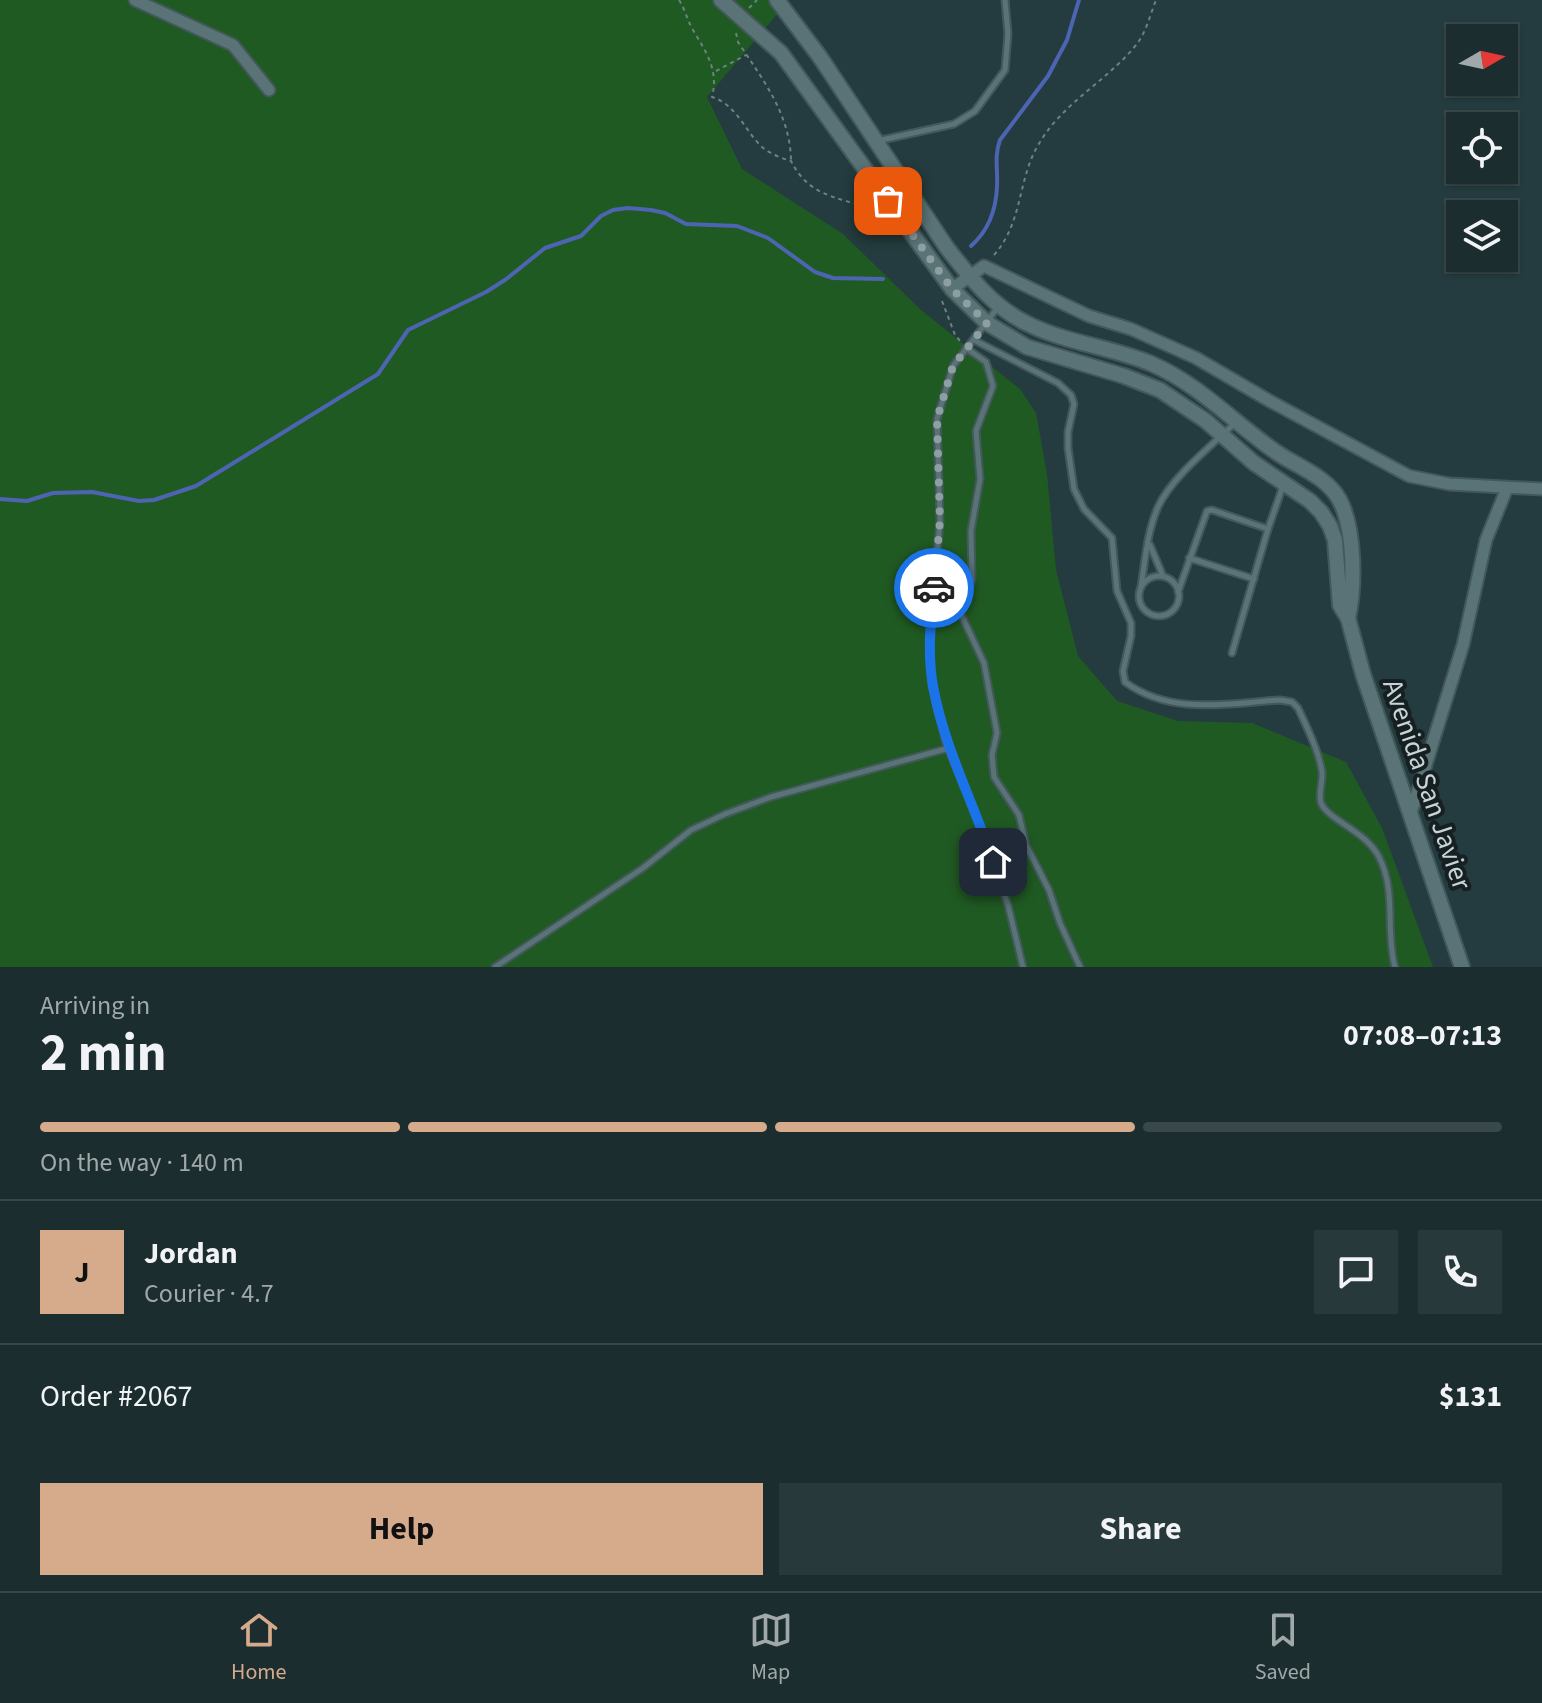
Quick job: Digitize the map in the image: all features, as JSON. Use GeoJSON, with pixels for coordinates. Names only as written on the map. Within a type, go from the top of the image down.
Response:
{"type":"FeatureCollection","features":[{"type":"Feature","properties":{"kind":"street"},"geometry":{"type":"LineString","coordinates":[[135,0],[228,42],[241,52],[269,90]]}},
{"type":"Feature","properties":{"kind":"street"},"geometry":{"type":"LineString","coordinates":[[721,0],[781,53],[952,289],[987,323],[1027,347],[1160,390],[1316,505],[1327,519],[1344,511]]}},
{"type":"Feature","properties":{"kind":"street"},"geometry":{"type":"LineString","coordinates":[[777,0],[820,57],[947,248],[998,306],[1050,334],[1151,364],[1183,380],[1276,452],[1327,484],[1344,511],[1348,528],[1353,595],[1348,618]]}},
{"type":"Feature","properties":{"kind":"street"},"geometry":{"type":"LineString","coordinates":[[853,150],[876,142]]}},
{"type":"Feature","properties":{"kind":"street"},"geometry":{"type":"LineString","coordinates":[[952,289],[984,266],[1089,316],[1131,329],[1196,358],[1409,476],[1449,484],[1542,489]]}},
{"type":"Feature","properties":{"kind":"street"},"geometry":{"type":"LineString","coordinates":[[1411,813],[1459,660],[1486,540],[1507,488]]}},
{"type":"Feature","properties":{"kind":"street","name":"Avenida San Javier"},"geometry":{"type":"LineString","coordinates":[[1327,519],[1336,549],[1338,596],[1348,618],[1363,674],[1462,967]]}},
{"type":"Feature","properties":{"kind":"lane"},"geometry":{"type":"LineString","coordinates":[[876,142],[954,124],[975,111],[1005,70],[1008,34],[1005,0]]}},
{"type":"Feature","properties":{"kind":"lane"},"geometry":{"type":"LineString","coordinates":[[998,306],[953,366],[937,419],[940,521],[929,640],[932,685],[949,748],[1008,905],[1023,967]]}},
{"type":"Feature","properties":{"kind":"lane"},"geometry":{"type":"LineString","coordinates":[[974,340],[1058,383],[1071,395],[1074,404],[1068,448],[1074,489],[1091,518],[1112,538],[1117,591],[1131,623],[1123,671],[1125,682],[1145,693],[1202,707],[1280,700],[1292,702],[1298,708],[1322,768],[1320,801],[1329,814],[1372,844],[1381,860],[1389,886],[1391,953],[1395,967]]}},
{"type":"Feature","properties":{"kind":"lane"},"geometry":{"type":"LineString","coordinates":[[966,348],[986,362],[993,386],[976,431],[980,479],[971,531],[972,580],[960,612],[984,663],[997,733],[992,755],[994,777],[1019,815],[1026,845],[1049,890],[1080,967]]}},
{"type":"Feature","properties":{"kind":"lane"},"geometry":{"type":"LineString","coordinates":[[1238,420],[1169,489],[1153,521],[1141,587],[1141,605],[1156,615],[1173,610],[1207,511],[1268,529]]}},
{"type":"Feature","properties":{"kind":"lane"},"geometry":{"type":"LineString","coordinates":[[1232,653],[1284,483]]}},
{"type":"Feature","properties":{"kind":"lane"},"geometry":{"type":"LineString","coordinates":[[1149,541],[1164,577],[1172,582],[1178,592]]}},
{"type":"Feature","properties":{"kind":"lane"},"geometry":{"type":"LineString","coordinates":[[1189,558],[1254,579]]}},
{"type":"Feature","properties":{"kind":"lane"},"geometry":{"type":"LineString","coordinates":[[1141,587],[1149,578],[1164,577]]}},
{"type":"Feature","properties":{"kind":"lane"},"geometry":{"type":"LineString","coordinates":[[495,967],[643,868],[691,830],[771,797],[949,748]]}},
{"type":"Feature","properties":{"kind":"path"},"geometry":{"type":"LineString","coordinates":[[679,0],[715,72],[712,97],[723,100],[761,146],[791,161]]}},
{"type":"Feature","properties":{"kind":"path"},"geometry":{"type":"LineString","coordinates":[[984,266],[1006,242],[1012,229],[1033,154],[1040,141],[1062,113],[1107,75],[1138,43],[1156,0]]}},
{"type":"Feature","properties":{"kind":"path"},"geometry":{"type":"LineString","coordinates":[[741,17],[735,30],[738,42],[777,102],[785,121],[791,161],[803,181],[817,191],[888,217]]}},
{"type":"Feature","properties":{"kind":"path"},"geometry":{"type":"LineString","coordinates":[[715,72],[747,55]]}},
{"type":"Feature","properties":{"kind":"green space"},"geometry":{"type":"Polygon","coordinates":[[[0,0],[789,0],[707,97],[742,169],[843,234],[921,310],[1020,389],[1036,413],[1047,474],[1056,570],[1078,656],[1117,701],[1178,721],[1252,723],[1346,762],[1382,828],[1433,967],[0,967],[0,0]]]}},
{"type":"Feature","properties":{"kind":"waterway"},"geometry":{"type":"LineString","coordinates":[[971,246],[982,234],[993,212],[1000,140],[1048,76],[1067,40],[1079,0]]}},
{"type":"Feature","properties":{"kind":"waterway"},"geometry":{"type":"LineString","coordinates":[[0,499],[27,501],[53,493],[92,492],[139,501],[154,500],[196,486],[378,374],[408,330],[486,292],[545,248],[581,236],[601,216],[613,210],[651,210],[665,213],[686,224],[737,226],[768,238],[815,272],[833,278],[883,279]]}},
{"type":"Feature","properties":{"kind":"way so far"},"geometry":{"type":"LineString","coordinates":[[888,201],[952,289],[987,323],[953,366],[937,419],[940,521],[934,588]]}},
{"type":"Feature","properties":{"kind":"route"},"geometry":{"type":"LineString","coordinates":[[934,588],[929,640],[932,685],[946,743],[993,862]]}}]}
